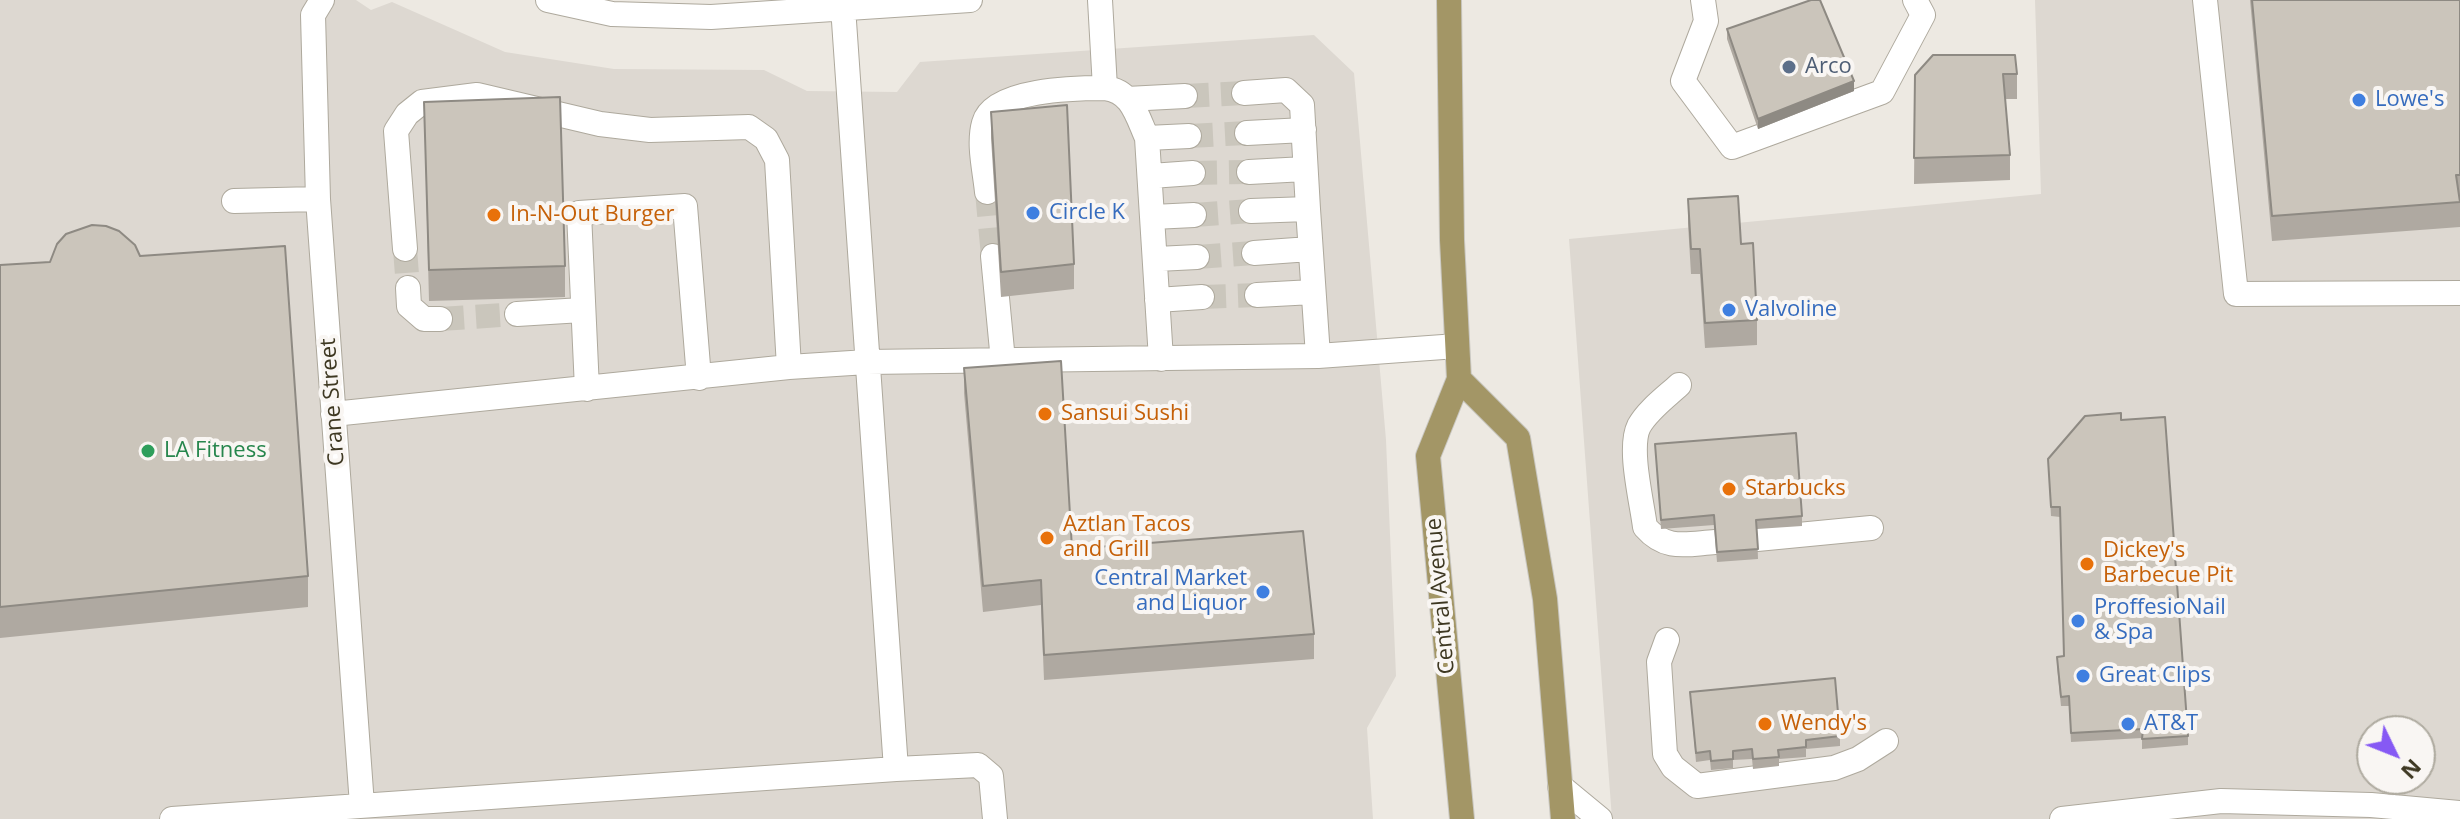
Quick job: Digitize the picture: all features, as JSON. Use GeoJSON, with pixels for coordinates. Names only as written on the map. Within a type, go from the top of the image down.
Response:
{"type":"FeatureCollection","features":[{"type":"Feature","properties":{"kind":"main road","name":"Central Avenue"},"geometry":{"type":"LineString","coordinates":[[1449,0],[1452,240],[1459,379],[1428,456],[1462,819]]}},
{"type":"Feature","properties":{"kind":"main road"},"geometry":{"type":"LineString","coordinates":[[1459,379],[1518,438],[1545,599],[1563,819]]}},
{"type":"Feature","properties":{"kind":"street","name":"Crane Street"},"geometry":{"type":"LineString","coordinates":[[322,0],[313,15],[318,199],[362,805]]}},
{"type":"Feature","properties":{"kind":"street"},"geometry":{"type":"LineString","coordinates":[[548,0],[612,14],[970,0]]}},
{"type":"Feature","properties":{"kind":"street"},"geometry":{"type":"LineString","coordinates":[[1100,0],[1116,94],[1133,107],[1147,138],[1161,359]]}},
{"type":"Feature","properties":{"kind":"street"},"geometry":{"type":"LineString","coordinates":[[1703,0],[1706,21],[1683,81],[1732,147],[1882,92],[1923,15],[1915,0]]}},
{"type":"Feature","properties":{"kind":"street"},"geometry":{"type":"LineString","coordinates":[[2205,0],[2236,294],[2460,293]]}},
{"type":"Feature","properties":{"kind":"street"},"geometry":{"type":"LineString","coordinates":[[843,7],[896,769]]}},
{"type":"Feature","properties":{"kind":"street"},"geometry":{"type":"LineString","coordinates":[[987,192],[982,137],[984,120],[992,109],[1005,101],[1066,88],[1116,94],[1185,96]]}},
{"type":"Feature","properties":{"kind":"street"},"geometry":{"type":"LineString","coordinates":[[1244,93],[1286,90],[1302,105],[1318,356]]}},
{"type":"Feature","properties":{"kind":"street"},"geometry":{"type":"LineString","coordinates":[[405,249],[396,131],[407,114],[422,102],[477,95],[600,124],[650,130],[749,127],[766,139],[777,160],[789,367]]}},
{"type":"Feature","properties":{"kind":"street"},"geometry":{"type":"LineString","coordinates":[[1247,133],[1304,130]]}},
{"type":"Feature","properties":{"kind":"street"},"geometry":{"type":"LineString","coordinates":[[1147,138],[1189,136]]}},
{"type":"Feature","properties":{"kind":"street"},"geometry":{"type":"LineString","coordinates":[[1249,172],[1305,169]]}},
{"type":"Feature","properties":{"kind":"street"},"geometry":{"type":"LineString","coordinates":[[1151,176],[1193,173]]}},
{"type":"Feature","properties":{"kind":"street"},"geometry":{"type":"LineString","coordinates":[[234,201],[318,199]]}},
{"type":"Feature","properties":{"kind":"street"},"geometry":{"type":"LineString","coordinates":[[587,389],[579,213],[685,206],[699,378]]}},
{"type":"Feature","properties":{"kind":"street"},"geometry":{"type":"LineString","coordinates":[[1251,211],[1308,209]]}},
{"type":"Feature","properties":{"kind":"street"},"geometry":{"type":"LineString","coordinates":[[1153,217],[1194,215]]}},
{"type":"Feature","properties":{"kind":"street"},"geometry":{"type":"LineString","coordinates":[[1254,253],[1310,249]]}},
{"type":"Feature","properties":{"kind":"street"},"geometry":{"type":"LineString","coordinates":[[993,256],[1003,361]]}},
{"type":"Feature","properties":{"kind":"street"},"geometry":{"type":"LineString","coordinates":[[1157,259],[1197,257]]}},
{"type":"Feature","properties":{"kind":"street"},"geometry":{"type":"LineString","coordinates":[[408,288],[409,306],[424,319],[440,319]]}},
{"type":"Feature","properties":{"kind":"street"},"geometry":{"type":"LineString","coordinates":[[1257,295],[1313,292]]}},
{"type":"Feature","properties":{"kind":"street"},"geometry":{"type":"LineString","coordinates":[[1157,300],[1202,297]]}},
{"type":"Feature","properties":{"kind":"street"},"geometry":{"type":"LineString","coordinates":[[517,314],[582,310]]}},
{"type":"Feature","properties":{"kind":"street"},"geometry":{"type":"LineString","coordinates":[[333,414],[789,367],[867,362],[1318,356],[1457,346]]}},
{"type":"Feature","properties":{"kind":"street"},"geometry":{"type":"LineString","coordinates":[[1679,385],[1651,410],[1636,436],[1634,445],[1645,527],[1669,545],[1715,542]]}},
{"type":"Feature","properties":{"kind":"street"},"geometry":{"type":"LineString","coordinates":[[1757,539],[1871,528]]}},
{"type":"Feature","properties":{"kind":"street"},"geometry":{"type":"LineString","coordinates":[[1667,640],[1659,662],[1665,754],[1673,767],[1697,786],[1834,768],[1858,759],[1886,741]]}},
{"type":"Feature","properties":{"kind":"street"},"geometry":{"type":"LineString","coordinates":[[176,819],[978,765],[991,776],[995,819]]}},
{"type":"Feature","properties":{"kind":"street"},"geometry":{"type":"LineString","coordinates":[[1560,786],[1600,819]]}},
{"type":"Feature","properties":{"kind":"street"},"geometry":{"type":"LineString","coordinates":[[2062,819],[2221,801],[2371,805],[2460,813]]}},
{"type":"Feature","properties":{"kind":"shaded area"},"geometry":{"type":"Polygon","coordinates":[[[0,0],[356,0],[371,10],[392,2],[505,52],[614,69],[764,70],[807,91],[897,92],[920,62],[1314,35],[1354,73],[1386,440],[1396,676],[1367,728],[1373,819],[0,819],[0,0]]]}},
{"type":"Feature","properties":{"kind":"shaded area"},"geometry":{"type":"Polygon","coordinates":[[[2035,0],[2460,0],[2460,819],[1612,819],[1569,239],[2041,194],[2035,0]]]}},
{"type":"Feature","properties":{"kind":"building"},"geometry":{"type":"Polygon","coordinates":[[[1811,0],[1820,0],[1854,81],[1758,119],[1727,29],[1811,0]]]}},
{"type":"Feature","properties":{"kind":"building","name":"Lowe's"},"geometry":{"type":"Polygon","coordinates":[[[2252,0],[2460,0],[2460,175],[2456,175],[2460,202],[2272,216],[2252,0]]]}},
{"type":"Feature","properties":{"kind":"building"},"geometry":{"type":"Polygon","coordinates":[[[1933,55],[2015,55],[2017,74],[2003,74],[2010,155],[1914,158],[1915,75],[1933,55]]]}},
{"type":"Feature","properties":{"kind":"building","name":"In-N-Out Burger"},"geometry":{"type":"Polygon","coordinates":[[[560,97],[565,266],[429,270],[424,102],[560,97]]]}},
{"type":"Feature","properties":{"kind":"building","name":"Circle K"},"geometry":{"type":"Polygon","coordinates":[[[1067,105],[1074,264],[1001,272],[991,112],[1067,105]]]}},
{"type":"Feature","properties":{"kind":"building","name":"Valvoline"},"geometry":{"type":"Polygon","coordinates":[[[1738,196],[1741,244],[1753,243],[1757,320],[1705,323],[1700,249],[1691,249],[1688,199],[1738,196]]]}},
{"type":"Feature","properties":{"kind":"building","name":"LA Fitness"},"geometry":{"type":"Polygon","coordinates":[[[92,225],[119,231],[135,245],[140,256],[285,246],[308,576],[0,607],[0,265],[50,262],[57,244],[66,234],[92,225]]]}},
{"type":"Feature","properties":{"kind":"building"},"geometry":{"type":"Polygon","coordinates":[[[1061,361],[1072,549],[1303,531],[1314,634],[1044,655],[1041,580],[983,586],[964,368],[1061,361]]]}},
{"type":"Feature","properties":{"kind":"building"},"geometry":{"type":"Polygon","coordinates":[[[2121,413],[2121,420],[2165,417],[2188,736],[2142,739],[2143,729],[2071,733],[2069,696],[2061,697],[2057,657],[2064,656],[2060,507],[2051,507],[2048,459],[2085,416],[2121,413]]]}},
{"type":"Feature","properties":{"kind":"building","name":"Starbucks"},"geometry":{"type":"Polygon","coordinates":[[[1796,433],[1802,516],[1756,520],[1758,549],[1717,552],[1714,515],[1661,520],[1655,444],[1796,433]]]}},
{"type":"Feature","properties":{"kind":"building","name":"Wendy's"},"geometry":{"type":"Polygon","coordinates":[[[1835,678],[1840,736],[1806,740],[1806,747],[1778,750],[1779,757],[1753,759],[1752,749],[1733,751],[1733,759],[1711,761],[1710,751],[1696,753],[1690,692],[1835,678]]]}},
{"type":"Feature","properties":{"kind":"tunnel"},"geometry":{"type":"LineString","coordinates":[[1185,96],[1244,93]]}},
{"type":"Feature","properties":{"kind":"tunnel"},"geometry":{"type":"LineString","coordinates":[[1189,136],[1247,133]]}},
{"type":"Feature","properties":{"kind":"tunnel"},"geometry":{"type":"LineString","coordinates":[[1193,173],[1249,172]]}},
{"type":"Feature","properties":{"kind":"tunnel"},"geometry":{"type":"LineString","coordinates":[[987,192],[993,256]]}},
{"type":"Feature","properties":{"kind":"tunnel"},"geometry":{"type":"LineString","coordinates":[[1194,215],[1251,211]]}},
{"type":"Feature","properties":{"kind":"tunnel"},"geometry":{"type":"LineString","coordinates":[[405,249],[408,288]]}},
{"type":"Feature","properties":{"kind":"tunnel"},"geometry":{"type":"LineString","coordinates":[[1197,257],[1254,253]]}},
{"type":"Feature","properties":{"kind":"tunnel"},"geometry":{"type":"LineString","coordinates":[[1202,297],[1257,295]]}},
{"type":"Feature","properties":{"kind":"tunnel"},"geometry":{"type":"LineString","coordinates":[[440,319],[517,314]]}},
{"type":"Feature","properties":{"kind":"place","name":"Arco"},"geometry":{"type":"Point","coordinates":[1789,67]}},
{"type":"Feature","properties":{"kind":"place","name":"Lowe's"},"geometry":{"type":"Point","coordinates":[2359,100]}},
{"type":"Feature","properties":{"kind":"place","name":"Circle K"},"geometry":{"type":"Point","coordinates":[1033,213]}},
{"type":"Feature","properties":{"kind":"place","name":"In-N-Out Burger"},"geometry":{"type":"Point","coordinates":[494,215]}},
{"type":"Feature","properties":{"kind":"place","name":"Valvoline"},"geometry":{"type":"Point","coordinates":[1729,310]}},
{"type":"Feature","properties":{"kind":"place","name":"Sansui Sushi"},"geometry":{"type":"Point","coordinates":[1045,414]}},
{"type":"Feature","properties":{"kind":"place","name":"LA Fitness"},"geometry":{"type":"Point","coordinates":[148,451]}},
{"type":"Feature","properties":{"kind":"place","name":"Starbucks"},"geometry":{"type":"Point","coordinates":[1729,489]}},
{"type":"Feature","properties":{"kind":"place","name":"Aztlan Tacos and Grill"},"geometry":{"type":"Point","coordinates":[1047,538]}},
{"type":"Feature","properties":{"kind":"place","name":"Dickey's Barbecue Pit"},"geometry":{"type":"Point","coordinates":[2087,564]}},
{"type":"Feature","properties":{"kind":"place","name":"Central Market and Liquor"},"geometry":{"type":"Point","coordinates":[1263,592]}},
{"type":"Feature","properties":{"kind":"place","name":"ProffesioNail & Spa"},"geometry":{"type":"Point","coordinates":[2078,621]}},
{"type":"Feature","properties":{"kind":"place","name":"Great Clips"},"geometry":{"type":"Point","coordinates":[2083,676]}},
{"type":"Feature","properties":{"kind":"place","name":"Wendy's"},"geometry":{"type":"Point","coordinates":[1765,724]}},
{"type":"Feature","properties":{"kind":"place","name":"AT&T"},"geometry":{"type":"Point","coordinates":[2128,724]}}]}
